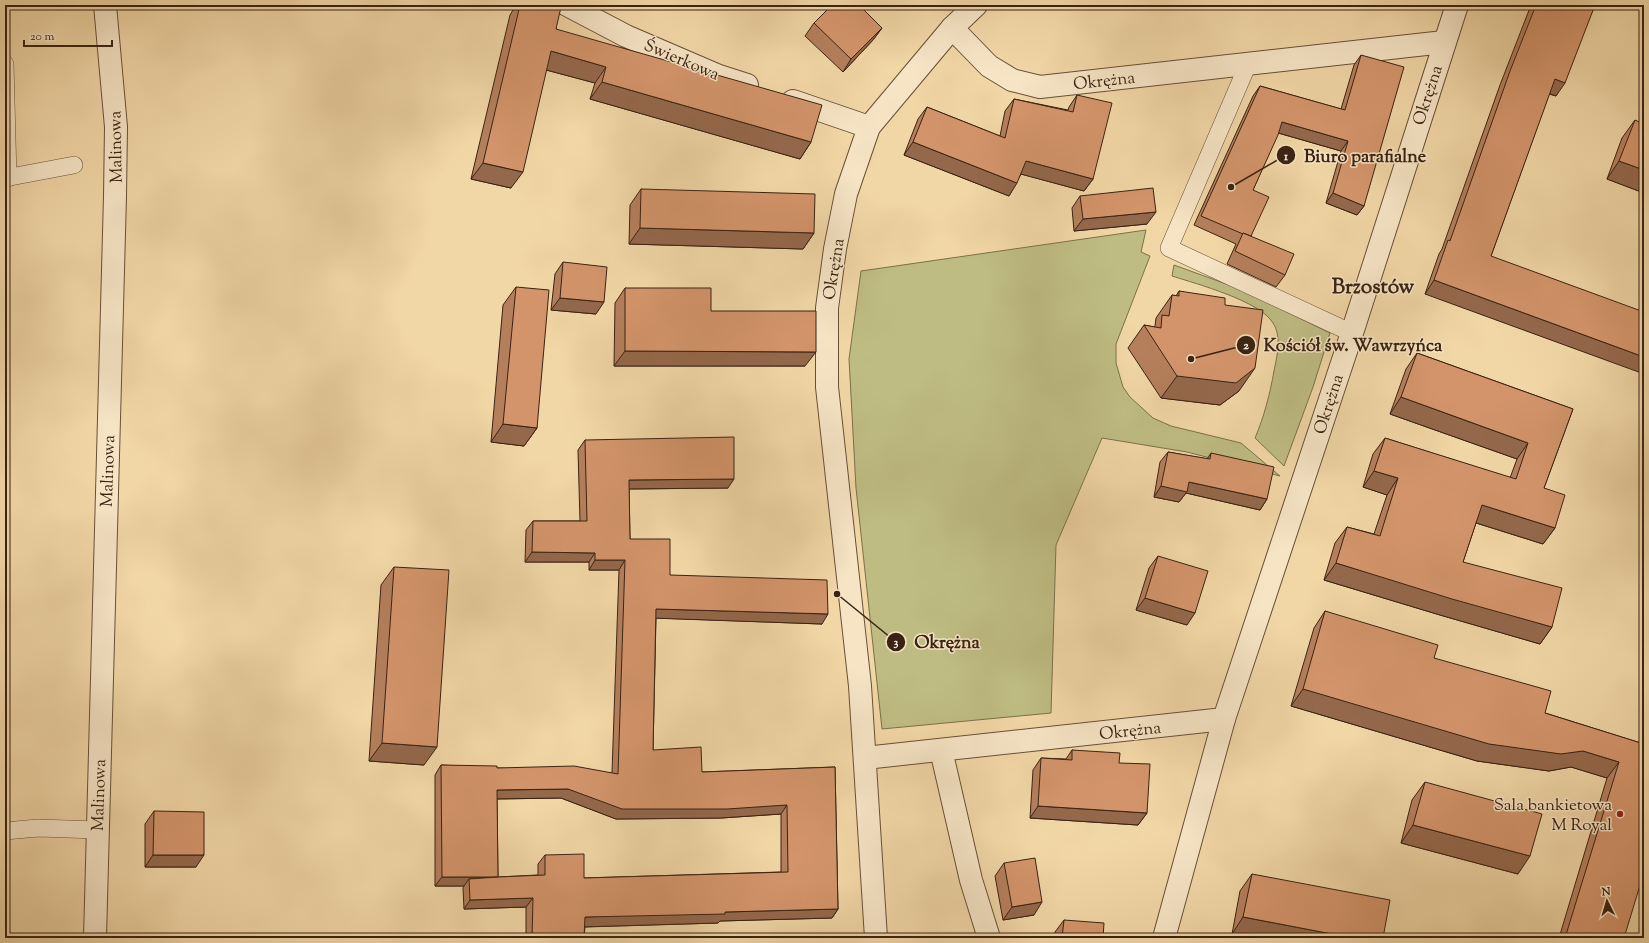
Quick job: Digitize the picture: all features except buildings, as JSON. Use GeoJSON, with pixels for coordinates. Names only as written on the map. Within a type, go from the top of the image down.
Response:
{"type":"FeatureCollection","features":[{"type":"Feature","properties":{"kind":"street","name":"Malinowa"},"geometry":{"type":"LineString","coordinates":[[95,938],[116,150],[115,112],[105,5]]}},
{"type":"Feature","properties":{"kind":"street","name":"Świerkowa"},"geometry":{"type":"LineString","coordinates":[[567,5],[626,36],[719,76],[869,127]]}},
{"type":"Feature","properties":{"kind":"street","name":"Okrężna"},"geometry":{"type":"LineString","coordinates":[[876,938],[860,686],[827,387],[827,308],[835,249],[846,194],[869,127],[952,28],[976,5]]}},
{"type":"Feature","properties":{"kind":"street","name":"Okrężna"},"geometry":{"type":"LineString","coordinates":[[1164,938],[1224,719],[1352,334],[1457,5]]}},
{"type":"Feature","properties":{"kind":"street","name":"Okrężna"},"geometry":{"type":"LineString","coordinates":[[952,28],[989,66],[1012,80],[1040,87],[1444,42]]}},
{"type":"Feature","properties":{"kind":"street","name":"Okrężna"},"geometry":{"type":"LineString","coordinates":[[865,758],[1224,719]]}},
{"type":"Feature","properties":{"kind":"street"},"geometry":{"type":"LineString","coordinates":[[941,750],[971,880],[989,938]]}},
{"type":"Feature","properties":{"kind":"lane"},"geometry":{"type":"LineString","coordinates":[[5,64],[6,178],[74,165]]}},
{"type":"Feature","properties":{"kind":"lane"},"geometry":{"type":"LineString","coordinates":[[1248,64],[1169,248],[1352,334]]}},
{"type":"Feature","properties":{"kind":"lane"},"geometry":{"type":"LineString","coordinates":[[5,831],[38,828],[97,830]]}},
{"type":"Feature","properties":{"kind":"shaded area"},"geometry":{"type":"Polygon","coordinates":[[[1146,230],[1141,252],[1150,256],[1116,344],[1116,363],[1123,387],[1130,397],[1153,418],[1171,426],[1241,443],[1280,476],[1187,452],[1102,438],[1056,545],[1051,713],[882,729],[856,488],[849,359],[861,271],[1146,230]]]}},
{"type":"Feature","properties":{"kind":"shaded area"},"geometry":{"type":"Polygon","coordinates":[[[1174,265],[1240,289],[1330,333],[1313,387],[1284,466],[1255,438],[1271,388],[1277,353],[1278,340],[1276,328],[1266,315],[1242,301],[1227,294],[1172,276],[1174,265]]]}},
{"type":"Feature","properties":{"kind":"place","name":"Biuro parafialne"},"geometry":{"type":"Point","coordinates":[1231,187]}},
{"type":"Feature","properties":{"kind":"place","name":"Kościół św. Wawrzyńca"},"geometry":{"type":"Point","coordinates":[1191,359]}},
{"type":"Feature","properties":{"kind":"place","name":"Okrężna"},"geometry":{"type":"Point","coordinates":[837,594]}},
{"type":"Feature","properties":{"kind":"place","name":"Sala bankietowa M Royal"},"geometry":{"type":"Point","coordinates":[1620,814]}},
{"type":"Feature","properties":{"kind":"district","name":"Brzostów"},"geometry":{"type":"Point","coordinates":[1373,286]}}]}
